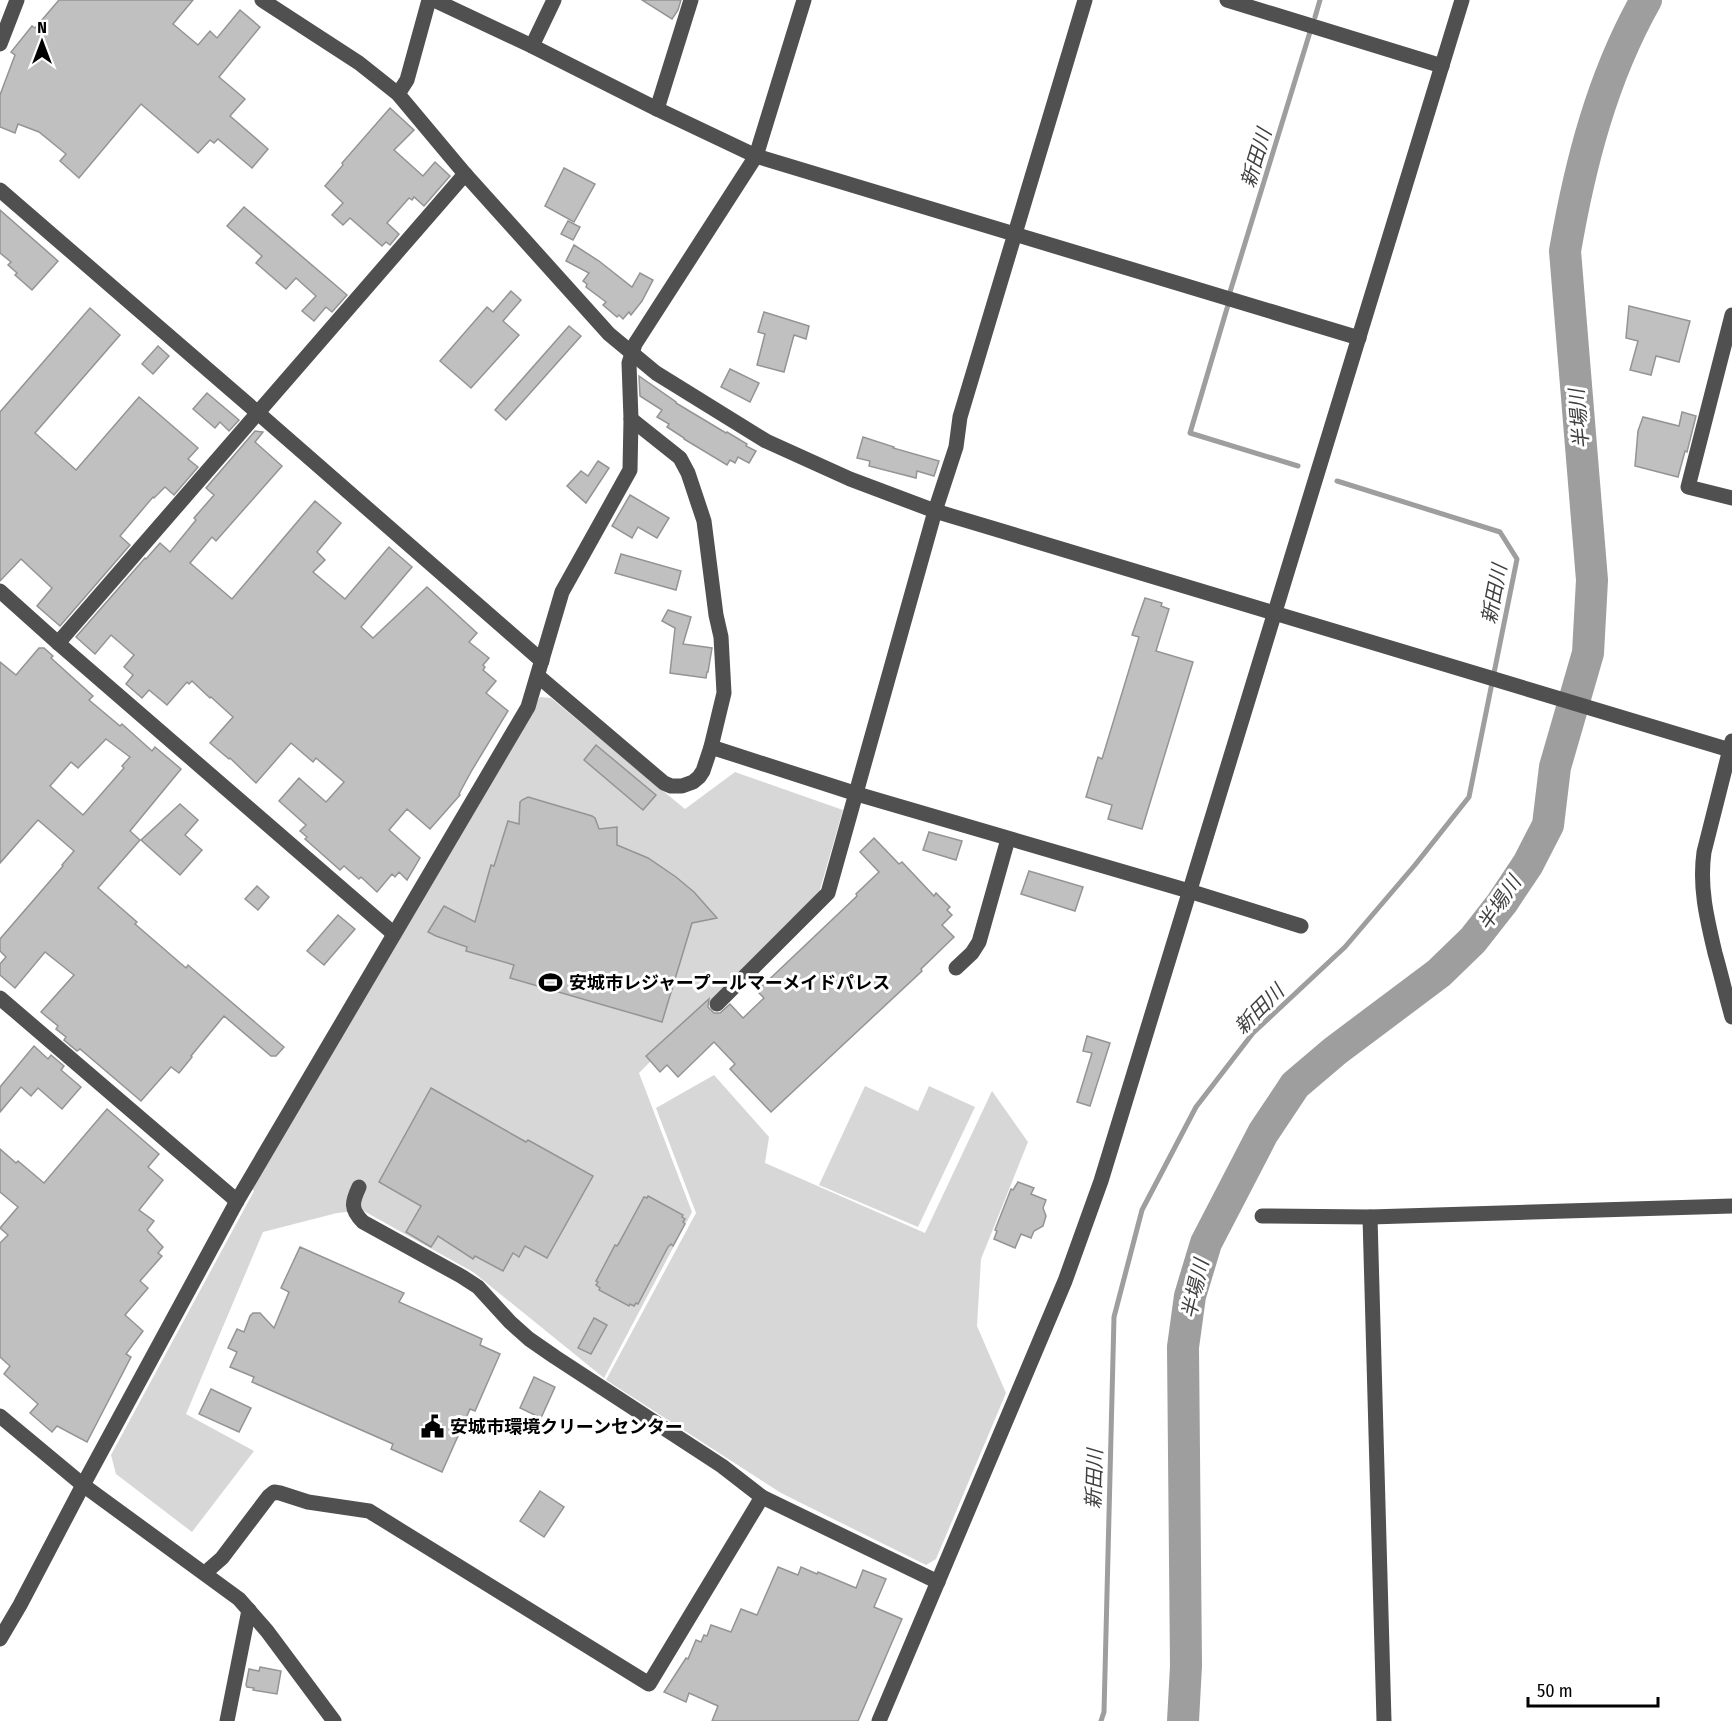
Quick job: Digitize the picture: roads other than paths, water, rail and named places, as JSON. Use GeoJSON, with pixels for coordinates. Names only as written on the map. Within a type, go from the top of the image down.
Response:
{"type":"FeatureCollection","features":[{"type":"Feature","properties":{"kind":"street"},"geometry":{"type":"LineString","coordinates":[[0,44],[17,0]]}},
{"type":"Feature","properties":{"kind":"street"},"geometry":{"type":"LineString","coordinates":[[262,0],[359,63],[398,94],[465,174],[609,334],[631,354],[656,373],[766,441],[850,479],[935,512],[1617,716],[1731,746],[1704,852],[1702,886],[1706,916],[1732,1017]]}},
{"type":"Feature","properties":{"kind":"street"},"geometry":{"type":"LineString","coordinates":[[398,94],[407,80],[429,0]]}},
{"type":"Feature","properties":{"kind":"street"},"geometry":{"type":"LineString","coordinates":[[434,0],[756,156],[1359,338]]}},
{"type":"Feature","properties":{"kind":"street"},"geometry":{"type":"LineString","coordinates":[[532,46],[554,0]]}},
{"type":"Feature","properties":{"kind":"street"},"geometry":{"type":"LineString","coordinates":[[657,109],[691,0]]}},
{"type":"Feature","properties":{"kind":"street"},"geometry":{"type":"LineString","coordinates":[[0,1639],[21,1605],[82,1485],[237,1201],[528,707],[562,592],[630,470],[629,363],[631,354],[635,344],[756,156],[804,0]]}},
{"type":"Feature","properties":{"kind":"street"},"geometry":{"type":"LineString","coordinates":[[717,1004],[828,893],[935,512],[956,447],[960,417],[1085,0]]}},
{"type":"Feature","properties":{"kind":"street"},"geometry":{"type":"LineString","coordinates":[[1227,0],[1442,66]]}},
{"type":"Feature","properties":{"kind":"street"},"geometry":{"type":"LineString","coordinates":[[879,1721],[1065,1281],[1101,1181],[1462,0]]}},
{"type":"Feature","properties":{"kind":"street"},"geometry":{"type":"LineString","coordinates":[[58,643],[465,174]]}},
{"type":"Feature","properties":{"kind":"street"},"geometry":{"type":"LineString","coordinates":[[0,190],[542,661]]}},
{"type":"Feature","properties":{"kind":"street"},"geometry":{"type":"LineString","coordinates":[[1732,315],[1688,487],[1732,498]]}},
{"type":"Feature","properties":{"kind":"street"},"geometry":{"type":"LineString","coordinates":[[538,676],[664,783],[671,786],[682,786],[693,782],[703,771],[724,693],[721,637],[704,521],[688,472],[680,458],[631,419]]}},
{"type":"Feature","properties":{"kind":"street"},"geometry":{"type":"LineString","coordinates":[[0,591],[394,934]]}},
{"type":"Feature","properties":{"kind":"street"},"geometry":{"type":"LineString","coordinates":[[711,747],[856,794],[1301,926]]}},
{"type":"Feature","properties":{"kind":"street"},"geometry":{"type":"LineString","coordinates":[[956,968],[972,953],[978,942],[1008,839]]}},
{"type":"Feature","properties":{"kind":"street"},"geometry":{"type":"LineString","coordinates":[[0,998],[237,1201]]}},
{"type":"Feature","properties":{"kind":"street"},"geometry":{"type":"LineString","coordinates":[[359,1186],[353,1200],[353,1208],[363,1222],[478,1287],[529,1339],[722,1466],[762,1497],[938,1582]]}},
{"type":"Feature","properties":{"kind":"street"},"geometry":{"type":"LineString","coordinates":[[1262,1216],[1370,1217],[1732,1206]]}},
{"type":"Feature","properties":{"kind":"street"},"geometry":{"type":"LineString","coordinates":[[1370,1217],[1384,1721]]}},
{"type":"Feature","properties":{"kind":"street"},"geometry":{"type":"LineString","coordinates":[[0,1416],[82,1485],[232,1593],[249,1610],[334,1721]]}},
{"type":"Feature","properties":{"kind":"street"},"geometry":{"type":"LineString","coordinates":[[205,1573],[222,1558],[274,1492],[308,1502],[369,1511],[649,1684],[762,1497]]}},
{"type":"Feature","properties":{"kind":"street"},"geometry":{"type":"LineString","coordinates":[[227,1721],[249,1610]]}},
{"type":"Feature","properties":{"kind":"waterway","name":"新田川"},"geometry":{"type":"LineString","coordinates":[[1315,17],[1320,0]]}},
{"type":"Feature","properties":{"kind":"waterway","name":"半場川"},"geometry":{"type":"LineString","coordinates":[[1183,1721],[1186,1666],[1183,1347],[1190,1296],[1206,1243],[1263,1133],[1295,1085],[1335,1051],[1439,973],[1473,940],[1502,903],[1528,864],[1548,825],[1555,767],[1588,653],[1592,580],[1565,251],[1578,186],[1605,91],[1646,0]]}},
{"type":"Feature","properties":{"kind":"waterway","name":"新田川"},"geometry":{"type":"LineString","coordinates":[[1230,292],[1310,32]]}},
{"type":"Feature","properties":{"kind":"waterway","name":"新田川"},"geometry":{"type":"LineString","coordinates":[[1228,305],[1190,433],[1298,466]]}},
{"type":"Feature","properties":{"kind":"waterway","name":"新田川"},"geometry":{"type":"LineString","coordinates":[[1101,1721],[1104,1712],[1114,1317],[1142,1210],[1196,1107],[1253,1033],[1345,947],[1469,797],[1517,559],[1500,532],[1337,481]]}},
{"type":"Feature","properties":{"kind":"place","name":"安城市レジャープールマーメイドパレス"},"geometry":{"type":"Point","coordinates":[551,983]}},
{"type":"Feature","properties":{"kind":"place","name":"安城市環境クリーンセンター"},"geometry":{"type":"Point","coordinates":[432,1427]}}]}
